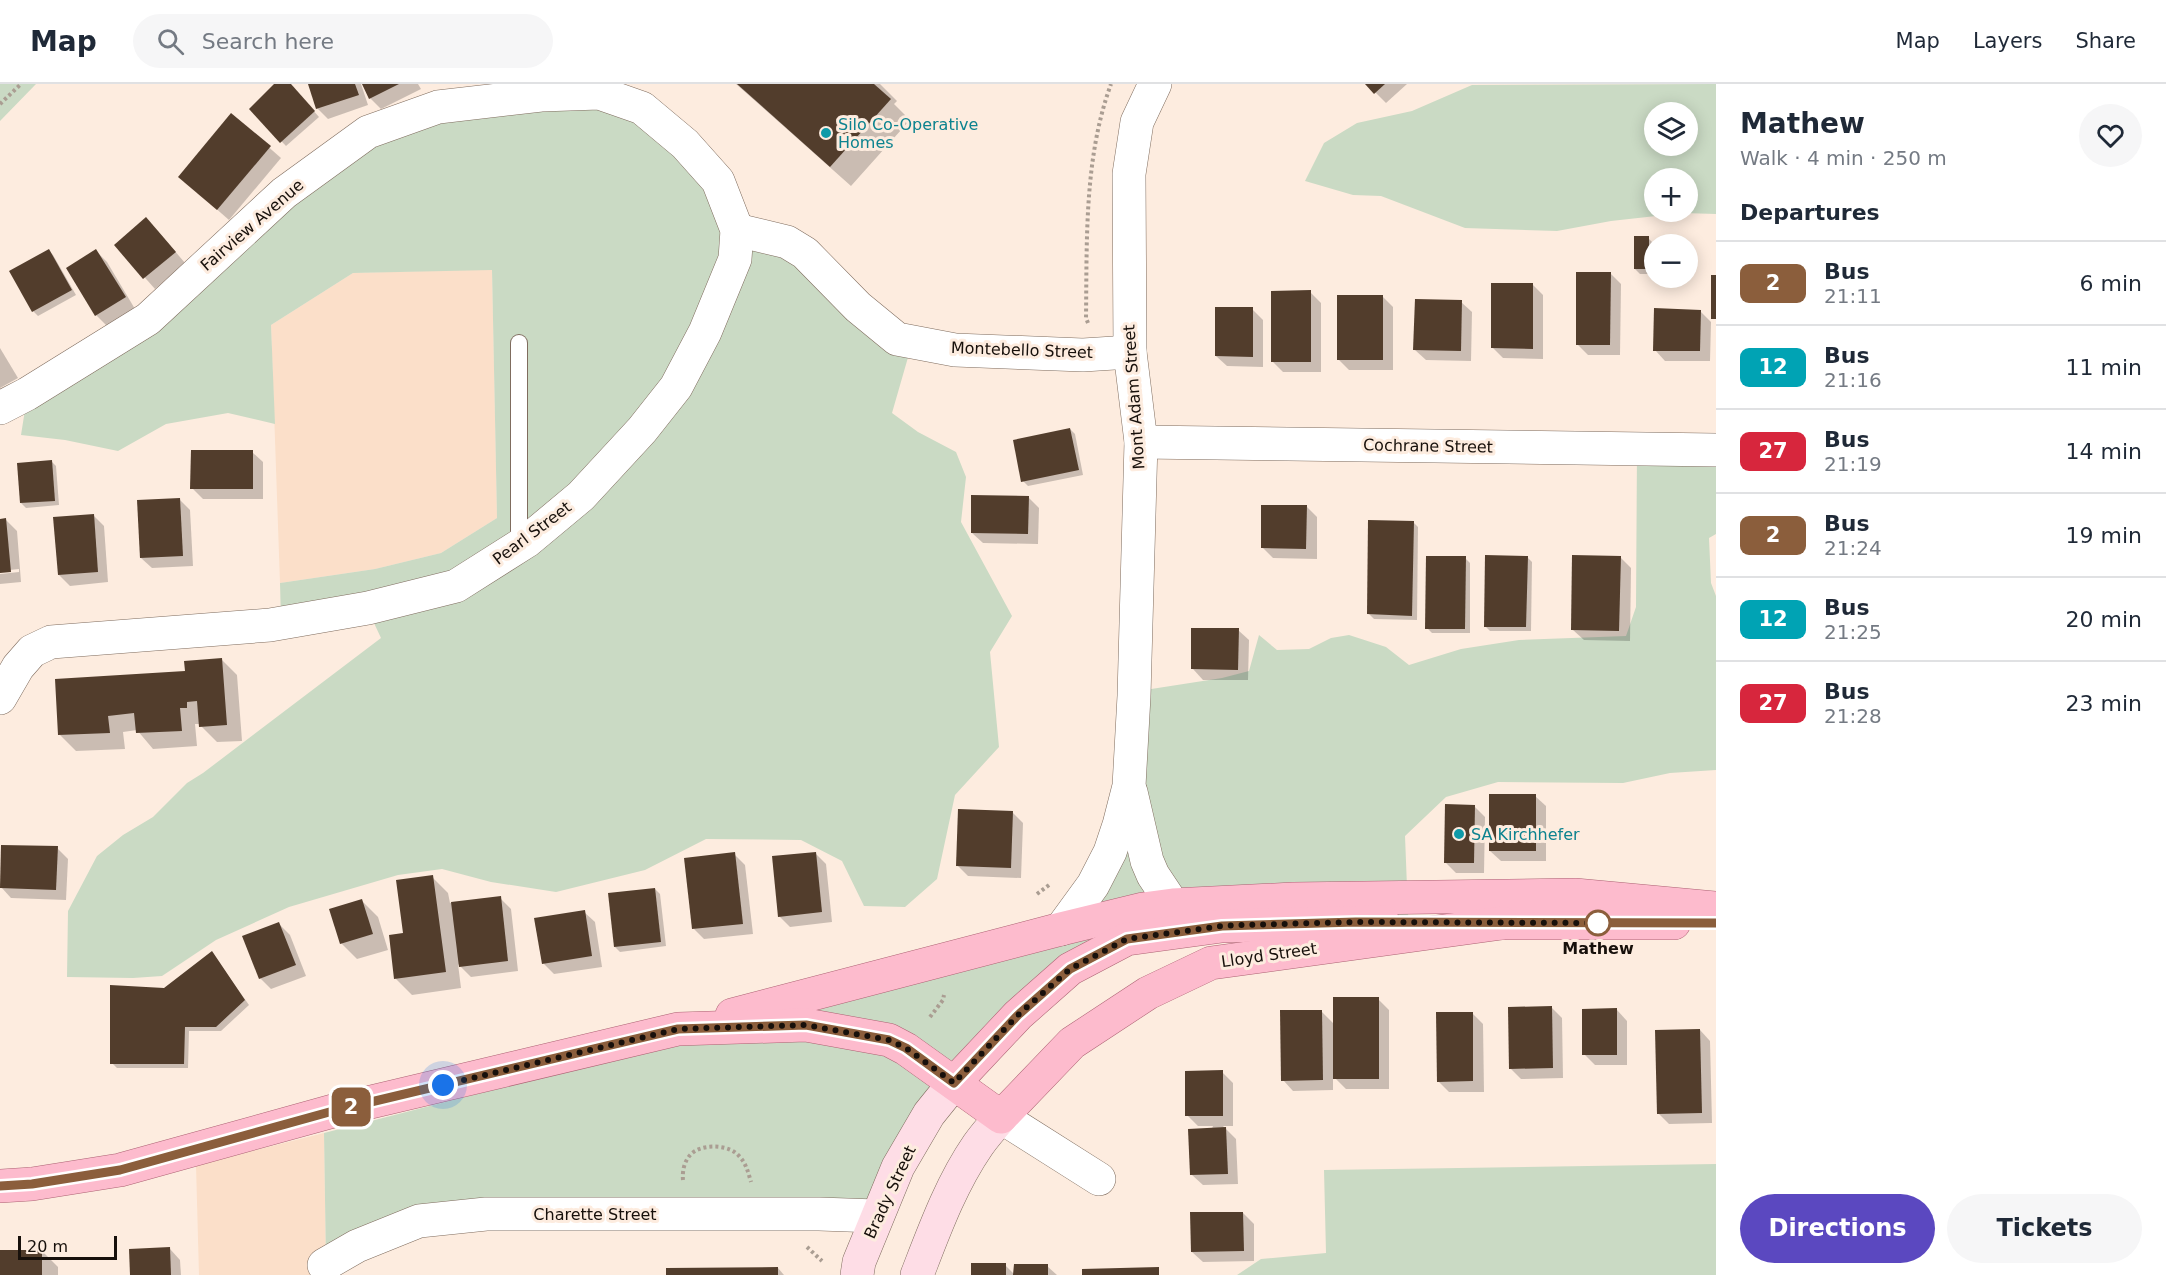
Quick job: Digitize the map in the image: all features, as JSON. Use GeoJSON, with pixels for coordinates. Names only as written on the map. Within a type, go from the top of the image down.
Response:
{"type":"FeatureCollection","features":[{"type":"Feature","properties":{"kind":"main road"},"geometry":{"type":"LineString","coordinates":[[0,1186],[32,1184],[120,1170],[333,1111],[678,1029],[1060,929],[1173,904],[1293,899],[1575,895],[1716,908]]}},
{"type":"Feature","properties":{"kind":"main road","name":"Lloyd Street"},"geometry":{"type":"LineString","coordinates":[[954,1083],[1018,1015],[1070,969],[1127,939],[1222,926],[1356,922],[1716,923]]}},
{"type":"Feature","properties":{"kind":"main road","name":"Lloyd Street"},"geometry":{"type":"LineString","coordinates":[[1001,1117],[1072,1043],[1148,993],[1211,963],[1502,923]]}},
{"type":"Feature","properties":{"kind":"main road"},"geometry":{"type":"LineString","coordinates":[[678,1029],[806,1025],[889,1040],[906,1048],[1001,1117],[977,1146],[956,1184],[934,1231],[918,1275]]}},
{"type":"Feature","properties":{"kind":"main road","name":"Brady Street"},"geometry":{"type":"LineString","coordinates":[[857,1275],[859,1262],[876,1216],[898,1167],[929,1114],[954,1083]]}},
{"type":"Feature","properties":{"kind":"street","name":"Mont Adam Street"},"geometry":{"type":"LineString","coordinates":[[1060,929],[1093,885],[1110,852],[1129,786],[1134,696],[1141,442],[1114,352],[1129,174],[1137,122],[1155,84]]}},
{"type":"Feature","properties":{"kind":"street","name":"Pearl Street"},"geometry":{"type":"LineString","coordinates":[[0,698],[18,667],[32,651],[51,642],[270,626],[368,608],[456,586],[519,546],[580,496],[642,430],[676,387],[705,332],[735,259],[737,230],[718,181],[685,144],[642,108],[603,88]]}},
{"type":"Feature","properties":{"kind":"street","name":"Fairview Avenue"},"geometry":{"type":"LineString","coordinates":[[0,408],[27,394],[148,319],[284,192],[368,132],[438,107],[603,88]]}},
{"type":"Feature","properties":{"kind":"street","name":"Montebello Street"},"geometry":{"type":"LineString","coordinates":[[737,230],[787,242],[805,254],[858,307],[897,339],[955,350],[1083,355],[1114,352]]}},
{"type":"Feature","properties":{"kind":"street","name":"Cochrane Street"},"geometry":{"type":"LineString","coordinates":[[1141,442],[1716,450]]}},
{"type":"Feature","properties":{"kind":"street","name":"Mont Adam Street"},"geometry":{"type":"LineString","coordinates":[[1129,786],[1147,861],[1153,875],[1173,904]]}},
{"type":"Feature","properties":{"kind":"street"},"geometry":{"type":"LineString","coordinates":[[1001,1117],[1099,1179]]}},
{"type":"Feature","properties":{"kind":"street","name":"Charette Street"},"geometry":{"type":"LineString","coordinates":[[324,1270],[357,1246],[418,1221],[486,1214],[876,1216]]}},
{"type":"Feature","properties":{"kind":"lane"},"geometry":{"type":"LineString","coordinates":[[519,342],[519,546]]}},
{"type":"Feature","properties":{"kind":"path"},"geometry":{"type":"LineString","coordinates":[[0,104],[21,84]]}},
{"type":"Feature","properties":{"kind":"path"},"geometry":{"type":"LineString","coordinates":[[1111,84],[1101,111],[1090,185],[1086,318],[1114,352]]}},
{"type":"Feature","properties":{"kind":"path"},"geometry":{"type":"LineString","coordinates":[[1037,894],[1055,881]]}},
{"type":"Feature","properties":{"kind":"path"},"geometry":{"type":"LineString","coordinates":[[683,1214],[682,1168],[694,1152],[711,1147],[727,1148],[738,1154],[747,1167],[752,1185],[752,1214]]}},
{"type":"Feature","properties":{"kind":"shaded area"},"geometry":{"type":"Polygon","coordinates":[[[492,269],[497,518],[441,553],[375,569],[280,583],[271,325],[353,273],[492,269]]]}},
{"type":"Feature","properties":{"kind":"shaded area"},"geometry":{"type":"Polygon","coordinates":[[[324,1133],[326,1275],[199,1275],[196,1165],[324,1133]]]}},
{"type":"Feature","properties":{"kind":"green space"},"geometry":{"type":"Polygon","coordinates":[[[0,84],[36,84],[0,121],[0,84]]]}},
{"type":"Feature","properties":{"kind":"green space"},"geometry":{"type":"Polygon","coordinates":[[[1716,84],[1716,214],[1698,213],[1698,168],[1644,168],[1644,217],[1557,231],[1465,228],[1381,196],[1353,195],[1305,181],[1324,143],[1357,123],[1412,111],[1472,85],[1716,84]]]}},
{"type":"Feature","properties":{"kind":"green space"},"geometry":{"type":"Polygon","coordinates":[[[438,105],[644,106],[739,229],[913,340],[892,413],[918,432],[956,452],[966,477],[961,522],[1012,616],[990,652],[999,747],[955,795],[937,879],[905,907],[864,906],[842,861],[801,840],[706,839],[645,870],[556,892],[491,882],[442,869],[398,875],[289,907],[216,940],[162,976],[67,977],[68,911],[97,856],[123,835],[153,817],[187,783],[381,638],[366,606],[281,621],[280,583],[375,569],[441,553],[497,518],[492,270],[353,273],[271,325],[275,424],[228,413],[166,424],[118,451],[65,440],[21,435],[28,391],[222,245],[438,105]]]}},
{"type":"Feature","properties":{"kind":"green space"},"geometry":{"type":"Polygon","coordinates":[[[1637,451],[1716,452],[1716,534],[1709,538],[1711,583],[1716,596],[1716,770],[1670,773],[1623,783],[1498,782],[1446,797],[1405,836],[1409,938],[1210,930],[1130,949],[1015,1014],[873,1218],[486,1216],[326,1266],[324,1133],[649,1050],[1055,940],[1107,851],[1132,692],[1222,678],[1249,671],[1259,635],[1277,650],[1309,649],[1331,638],[1349,635],[1386,647],[1409,665],[1461,649],[1519,640],[1626,636],[1636,607],[1637,451]]]}},
{"type":"Feature","properties":{"kind":"green space"},"geometry":{"type":"Polygon","coordinates":[[[1716,1164],[1716,1275],[1237,1275],[1261,1259],[1326,1253],[1324,1170],[1716,1164]]]}},
{"type":"Feature","properties":{"kind":"building"},"geometry":{"type":"Polygon","coordinates":[[[274,84],[291,84],[315,111],[280,143],[249,109],[274,84]]]}},
{"type":"Feature","properties":{"kind":"building"},"geometry":{"type":"Polygon","coordinates":[[[308,84],[355,84],[359,95],[316,109],[308,84]]]}},
{"type":"Feature","properties":{"kind":"building"},"geometry":{"type":"Polygon","coordinates":[[[362,84],[399,84],[369,99],[362,84]]]}},
{"type":"Feature","properties":{"kind":"building","name":"Silo Co-Operative Homes"},"geometry":{"type":"Polygon","coordinates":[[[737,84],[874,84],[891,99],[830,167],[737,84]]]}},
{"type":"Feature","properties":{"kind":"building"},"geometry":{"type":"Polygon","coordinates":[[[1365,84],[1385,84],[1374,94],[1365,84]]]}},
{"type":"Feature","properties":{"kind":"building"},"geometry":{"type":"Polygon","coordinates":[[[231,113],[271,146],[217,210],[178,177],[231,113]]]}},
{"type":"Feature","properties":{"kind":"building"},"geometry":{"type":"Polygon","coordinates":[[[146,217],[176,252],[143,279],[114,245],[146,217]]]}},
{"type":"Feature","properties":{"kind":"building"},"geometry":{"type":"Polygon","coordinates":[[[1634,236],[1644,236],[1644,269],[1634,269],[1634,236]]]}},
{"type":"Feature","properties":{"kind":"building"},"geometry":{"type":"Polygon","coordinates":[[[49,249],[72,290],[32,312],[9,271],[49,249]]]}},
{"type":"Feature","properties":{"kind":"building"},"geometry":{"type":"Polygon","coordinates":[[[96,249],[126,297],[95,316],[66,268],[96,249]]]}},
{"type":"Feature","properties":{"kind":"building"},"geometry":{"type":"Polygon","coordinates":[[[1576,272],[1611,272],[1610,345],[1576,345],[1576,272]]]}},
{"type":"Feature","properties":{"kind":"building"},"geometry":{"type":"Polygon","coordinates":[[[1711,275],[1716,275],[1716,319],[1711,319],[1711,275]]]}},
{"type":"Feature","properties":{"kind":"building"},"geometry":{"type":"Polygon","coordinates":[[[1491,283],[1533,283],[1533,349],[1491,348],[1491,283]]]}},
{"type":"Feature","properties":{"kind":"building"},"geometry":{"type":"Polygon","coordinates":[[[1311,290],[1311,362],[1271,362],[1271,291],[1311,290]]]}},
{"type":"Feature","properties":{"kind":"building"},"geometry":{"type":"Polygon","coordinates":[[[1337,295],[1383,295],[1383,360],[1337,360],[1337,295]]]}},
{"type":"Feature","properties":{"kind":"building"},"geometry":{"type":"Polygon","coordinates":[[[1415,299],[1462,300],[1461,351],[1413,350],[1415,299]]]}},
{"type":"Feature","properties":{"kind":"building"},"geometry":{"type":"Polygon","coordinates":[[[1215,307],[1253,307],[1253,357],[1215,356],[1215,307]]]}},
{"type":"Feature","properties":{"kind":"building"},"geometry":{"type":"Polygon","coordinates":[[[1654,308],[1701,310],[1700,351],[1653,351],[1654,308]]]}},
{"type":"Feature","properties":{"kind":"building"},"geometry":{"type":"Polygon","coordinates":[[[1070,428],[1079,470],[1021,482],[1013,440],[1070,428]]]}},
{"type":"Feature","properties":{"kind":"building"},"geometry":{"type":"Polygon","coordinates":[[[191,450],[253,450],[253,489],[190,489],[191,450]]]}},
{"type":"Feature","properties":{"kind":"building"},"geometry":{"type":"Polygon","coordinates":[[[52,460],[55,501],[20,503],[17,463],[52,460]]]}},
{"type":"Feature","properties":{"kind":"building"},"geometry":{"type":"Polygon","coordinates":[[[971,495],[1029,496],[1028,534],[971,533],[971,495]]]}},
{"type":"Feature","properties":{"kind":"building"},"geometry":{"type":"Polygon","coordinates":[[[180,498],[183,556],[140,558],[137,500],[180,498]]]}},
{"type":"Feature","properties":{"kind":"building"},"geometry":{"type":"Polygon","coordinates":[[[1261,505],[1307,505],[1306,549],[1261,548],[1261,505]]]}},
{"type":"Feature","properties":{"kind":"building"},"geometry":{"type":"Polygon","coordinates":[[[94,514],[98,572],[58,575],[53,517],[94,514]]]}},
{"type":"Feature","properties":{"kind":"building"},"geometry":{"type":"Polygon","coordinates":[[[6,518],[11,572],[0,573],[0,519],[6,518]]]}},
{"type":"Feature","properties":{"kind":"building"},"geometry":{"type":"Polygon","coordinates":[[[1368,520],[1414,521],[1412,616],[1367,614],[1368,520]]]}},
{"type":"Feature","properties":{"kind":"building"},"geometry":{"type":"Polygon","coordinates":[[[1485,555],[1528,556],[1526,627],[1484,627],[1485,555]]]}},
{"type":"Feature","properties":{"kind":"building"},"geometry":{"type":"Polygon","coordinates":[[[1572,555],[1621,556],[1619,631],[1571,630],[1572,555]]]}},
{"type":"Feature","properties":{"kind":"building"},"geometry":{"type":"Polygon","coordinates":[[[1426,556],[1466,556],[1465,629],[1425,629],[1426,556]]]}},
{"type":"Feature","properties":{"kind":"building"},"geometry":{"type":"Polygon","coordinates":[[[1191,628],[1239,628],[1238,670],[1191,669],[1191,628]]]}},
{"type":"Feature","properties":{"kind":"building"},"geometry":{"type":"Polygon","coordinates":[[[222,658],[227,725],[199,727],[197,701],[187,702],[187,708],[180,708],[182,731],[136,733],[134,713],[108,716],[110,733],[58,735],[55,679],[185,671],[184,661],[222,658]]]}},
{"type":"Feature","properties":{"kind":"building"},"geometry":{"type":"Polygon","coordinates":[[[1489,794],[1536,794],[1536,851],[1489,851],[1489,794]]]}},
{"type":"Feature","properties":{"kind":"building","name":"SA Kirchhefer"},"geometry":{"type":"Polygon","coordinates":[[[1445,804],[1475,805],[1474,863],[1444,863],[1445,804]]]}},
{"type":"Feature","properties":{"kind":"building"},"geometry":{"type":"Polygon","coordinates":[[[958,809],[1013,811],[1011,868],[956,866],[958,809]]]}},
{"type":"Feature","properties":{"kind":"building"},"geometry":{"type":"Polygon","coordinates":[[[1,845],[58,846],[56,890],[0,888],[1,845]]]}},
{"type":"Feature","properties":{"kind":"building"},"geometry":{"type":"Polygon","coordinates":[[[735,852],[743,924],[692,929],[684,858],[735,852]]]}},
{"type":"Feature","properties":{"kind":"building"},"geometry":{"type":"Polygon","coordinates":[[[816,852],[822,912],[778,917],[772,856],[816,852]]]}},
{"type":"Feature","properties":{"kind":"building"},"geometry":{"type":"Polygon","coordinates":[[[433,875],[446,972],[394,979],[389,935],[403,933],[396,880],[433,875]]]}},
{"type":"Feature","properties":{"kind":"building"},"geometry":{"type":"Polygon","coordinates":[[[655,888],[661,942],[614,947],[608,893],[655,888]]]}},
{"type":"Feature","properties":{"kind":"building"},"geometry":{"type":"Polygon","coordinates":[[[501,896],[508,961],[459,967],[451,902],[501,896]]]}},
{"type":"Feature","properties":{"kind":"building"},"geometry":{"type":"Polygon","coordinates":[[[362,899],[373,934],[340,944],[329,909],[362,899]]]}},
{"type":"Feature","properties":{"kind":"building"},"geometry":{"type":"Polygon","coordinates":[[[585,910],[592,956],[542,964],[534,918],[585,910]]]}},
{"type":"Feature","properties":{"kind":"building"},"geometry":{"type":"Polygon","coordinates":[[[279,922],[296,965],[259,979],[242,936],[279,922]]]}},
{"type":"Feature","properties":{"kind":"building"},"geometry":{"type":"Polygon","coordinates":[[[212,951],[245,1000],[216,1027],[185,1027],[184,1064],[110,1064],[110,985],[164,988],[212,951]]]}},
{"type":"Feature","properties":{"kind":"building"},"geometry":{"type":"Polygon","coordinates":[[[1333,997],[1379,997],[1379,1079],[1333,1079],[1333,997]]]}},
{"type":"Feature","properties":{"kind":"building"},"geometry":{"type":"Polygon","coordinates":[[[1552,1006],[1553,1068],[1509,1069],[1508,1007],[1552,1006]]]}},
{"type":"Feature","properties":{"kind":"building"},"geometry":{"type":"Polygon","coordinates":[[[1617,1008],[1617,1055],[1582,1055],[1582,1009],[1617,1008]]]}},
{"type":"Feature","properties":{"kind":"building"},"geometry":{"type":"Polygon","coordinates":[[[1280,1010],[1322,1010],[1323,1080],[1281,1081],[1280,1010]]]}},
{"type":"Feature","properties":{"kind":"building"},"geometry":{"type":"Polygon","coordinates":[[[1436,1012],[1473,1012],[1473,1081],[1437,1082],[1436,1012]]]}},
{"type":"Feature","properties":{"kind":"building"},"geometry":{"type":"Polygon","coordinates":[[[1700,1029],[1702,1113],[1657,1114],[1655,1030],[1700,1029]]]}},
{"type":"Feature","properties":{"kind":"building"},"geometry":{"type":"Polygon","coordinates":[[[1223,1070],[1223,1116],[1185,1116],[1185,1071],[1223,1070]]]}},
{"type":"Feature","properties":{"kind":"building"},"geometry":{"type":"Polygon","coordinates":[[[1226,1127],[1228,1174],[1190,1175],[1188,1129],[1226,1127]]]}},
{"type":"Feature","properties":{"kind":"building"},"geometry":{"type":"Polygon","coordinates":[[[1190,1212],[1243,1212],[1244,1251],[1191,1252],[1190,1212]]]}},
{"type":"Feature","properties":{"kind":"building"},"geometry":{"type":"Polygon","coordinates":[[[170,1247],[171,1275],[130,1275],[129,1249],[170,1247]]]}},
{"type":"Feature","properties":{"kind":"building"},"geometry":{"type":"Polygon","coordinates":[[[0,1250],[42,1250],[42,1275],[0,1275],[0,1250]]]}},
{"type":"Feature","properties":{"kind":"building"},"geometry":{"type":"Polygon","coordinates":[[[971,1263],[1006,1263],[1006,1275],[971,1275],[971,1263]]]}},
{"type":"Feature","properties":{"kind":"building"},"geometry":{"type":"Polygon","coordinates":[[[1014,1264],[1048,1264],[1048,1275],[1013,1275],[1014,1264]]]}},
{"type":"Feature","properties":{"kind":"building"},"geometry":{"type":"Polygon","coordinates":[[[778,1267],[778,1275],[666,1275],[666,1268],[778,1267]]]}},
{"type":"Feature","properties":{"kind":"building"},"geometry":{"type":"Polygon","coordinates":[[[1159,1267],[1159,1275],[1082,1275],[1082,1269],[1159,1267]]]}},
{"type":"Feature","properties":{"kind":"bus line","name":"2"},"geometry":{"type":"LineString","coordinates":[[0,1186],[32,1184],[120,1170],[333,1111],[678,1029],[806,1025],[889,1040],[906,1048],[954,1083],[1018,1015],[1070,969],[1127,939],[1222,926],[1356,922],[1716,923]]}},
{"type":"Feature","properties":{"kind":"place","name":"Silo Co-Operative Homes"},"geometry":{"type":"Point","coordinates":[826,133]}},
{"type":"Feature","properties":{"kind":"place","name":"SA Kirchhefer"},"geometry":{"type":"Point","coordinates":[1459,834]}},
{"type":"Feature","properties":{"kind":"place","name":"Mathew"},"geometry":{"type":"Point","coordinates":[1598,923]}},
{"type":"Feature","properties":{"kind":"route"},"geometry":{"type":"LineString","coordinates":[[443,1085],[678,1029],[806,1025],[889,1040],[906,1048],[954,1083],[1018,1015],[1070,969],[1127,939],[1244,925],[1356,922],[1598,923]]}}]}
